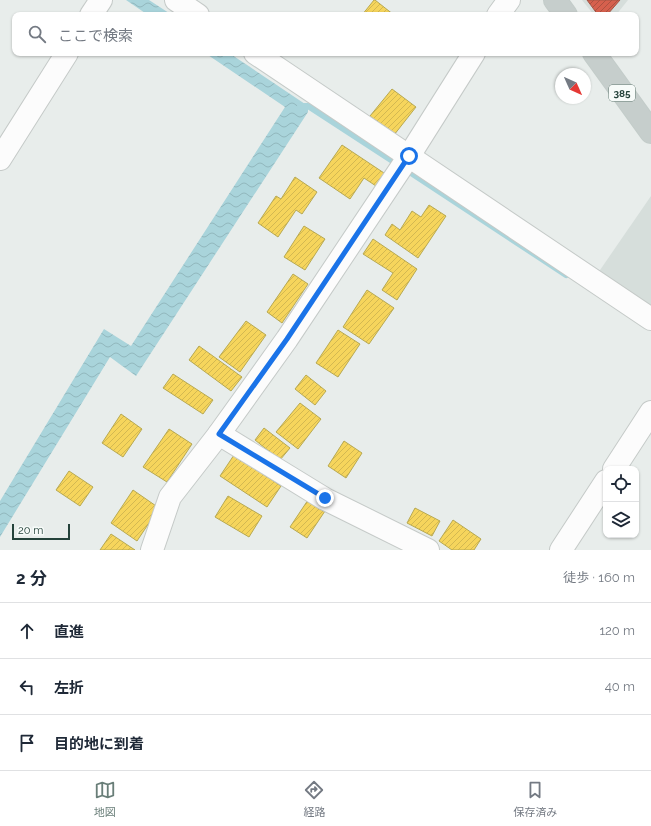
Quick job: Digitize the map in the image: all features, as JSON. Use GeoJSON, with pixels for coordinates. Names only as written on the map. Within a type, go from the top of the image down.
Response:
{"type":"FeatureCollection","features":[{"type":"Feature","properties":{"kind":"highway"},"geometry":{"type":"LineString","coordinates":[[555,0],[564,12]]}},
{"type":"Feature","properties":{"kind":"highway","name":"385"},"geometry":{"type":"LineString","coordinates":[[596,56],[651,132]]}},
{"type":"Feature","properties":{"kind":"street"},"geometry":{"type":"LineString","coordinates":[[93,12],[101,0]]}},
{"type":"Feature","properties":{"kind":"street"},"geometry":{"type":"LineString","coordinates":[[176,0],[194,12]]}},
{"type":"Feature","properties":{"kind":"street"},"geometry":{"type":"LineString","coordinates":[[500,12],[509,0]]}},
{"type":"Feature","properties":{"kind":"street"},"geometry":{"type":"LineString","coordinates":[[0,160],[65,56]]}},
{"type":"Feature","properties":{"kind":"street"},"geometry":{"type":"LineString","coordinates":[[259,56],[651,319]]}},
{"type":"Feature","properties":{"kind":"street"},"geometry":{"type":"LineString","coordinates":[[152,550],[170,497],[219,434],[287,339],[409,156],[472,56]]}},
{"type":"Feature","properties":{"kind":"street"},"geometry":{"type":"LineString","coordinates":[[616,466],[651,412]]}},
{"type":"Feature","properties":{"kind":"street"},"geometry":{"type":"LineString","coordinates":[[219,434],[325,498],[428,550]]}},
{"type":"Feature","properties":{"kind":"street"},"geometry":{"type":"LineString","coordinates":[[561,550],[603,485]]}},
{"type":"Feature","properties":{"kind":"shaded area"},"geometry":{"type":"Polygon","coordinates":[[[582,0],[628,0],[618,12],[592,12],[582,0]]]}},
{"type":"Feature","properties":{"kind":"shaded area"},"geometry":{"type":"Polygon","coordinates":[[[651,196],[651,312],[598,273],[651,196]]]}},
{"type":"Feature","properties":{"kind":"water"},"geometry":{"type":"Polygon","coordinates":[[[126,0],[149,0],[167,12],[144,12],[126,0]]]}},
{"type":"Feature","properties":{"kind":"water"},"geometry":{"type":"Polygon","coordinates":[[[209,56],[233,56],[308,106],[308,112],[136,376],[110,357],[0,537],[0,501],[104,329],[131,346],[285,107],[209,56]]]}},
{"type":"Feature","properties":{"kind":"building: 住宅"},"geometry":{"type":"Polygon","coordinates":[[[375,0],[390,12],[364,12],[375,0]]]}},
{"type":"Feature","properties":{"kind":"building: 住宅"},"geometry":{"type":"Polygon","coordinates":[[[392,89],[416,107],[394,135],[370,116],[392,89]]]}},
{"type":"Feature","properties":{"kind":"building: 住宅"},"geometry":{"type":"Polygon","coordinates":[[[342,145],[387,175],[379,188],[364,178],[350,199],[319,178],[342,145]]]}},
{"type":"Feature","properties":{"kind":"building: 住宅"},"geometry":{"type":"Polygon","coordinates":[[[295,177],[317,192],[302,214],[296,210],[278,237],[258,223],[276,196],[281,199],[295,177]]]}},
{"type":"Feature","properties":{"kind":"building: 住宅"},"geometry":{"type":"Polygon","coordinates":[[[429,205],[446,216],[418,258],[385,235],[392,224],[400,230],[412,211],[421,217],[429,205]]]}},
{"type":"Feature","properties":{"kind":"building: 住宅"},"geometry":{"type":"Polygon","coordinates":[[[304,226],[325,239],[305,270],[284,257],[304,226]]]}},
{"type":"Feature","properties":{"kind":"building: 住宅"},"geometry":{"type":"Polygon","coordinates":[[[373,239],[417,269],[397,300],[382,290],[393,273],[363,254],[373,239]]]}},
{"type":"Feature","properties":{"kind":"building: 住宅"},"geometry":{"type":"Polygon","coordinates":[[[293,274],[308,284],[282,323],[267,312],[293,274]]]}},
{"type":"Feature","properties":{"kind":"building: 住宅"},"geometry":{"type":"Polygon","coordinates":[[[367,290],[394,308],[369,344],[343,327],[367,290]]]}},
{"type":"Feature","properties":{"kind":"building: 住宅"},"geometry":{"type":"Polygon","coordinates":[[[246,321],[266,335],[240,372],[219,357],[246,321]]]}},
{"type":"Feature","properties":{"kind":"building: 住宅"},"geometry":{"type":"Polygon","coordinates":[[[338,330],[360,344],[338,377],[316,363],[338,330]]]}},
{"type":"Feature","properties":{"kind":"building: 住宅"},"geometry":{"type":"Polygon","coordinates":[[[199,346],[242,377],[231,391],[189,360],[199,346]]]}},
{"type":"Feature","properties":{"kind":"building: 住宅"},"geometry":{"type":"Polygon","coordinates":[[[173,374],[213,400],[203,414],[163,388],[173,374]]]}},
{"type":"Feature","properties":{"kind":"building: 住宅"},"geometry":{"type":"Polygon","coordinates":[[[306,375],[326,391],[315,405],[295,389],[306,375]]]}},
{"type":"Feature","properties":{"kind":"building: 住宅"},"geometry":{"type":"Polygon","coordinates":[[[300,403],[321,419],[298,449],[276,432],[300,403]]]}},
{"type":"Feature","properties":{"kind":"building: 住宅"},"geometry":{"type":"Polygon","coordinates":[[[121,414],[142,429],[123,457],[102,443],[121,414]]]}},
{"type":"Feature","properties":{"kind":"building: 住宅"},"geometry":{"type":"Polygon","coordinates":[[[264,428],[290,448],[280,460],[255,440],[264,428]]]}},
{"type":"Feature","properties":{"kind":"building: 住宅"},"geometry":{"type":"Polygon","coordinates":[[[169,429],[192,444],[167,482],[143,467],[169,429]]]}},
{"type":"Feature","properties":{"kind":"building: 住宅"},"geometry":{"type":"Polygon","coordinates":[[[344,441],[362,453],[346,478],[328,466],[344,441]]]}},
{"type":"Feature","properties":{"kind":"building: 住宅"},"geometry":{"type":"Polygon","coordinates":[[[234,455],[281,486],[267,507],[220,476],[234,455]]]}},
{"type":"Feature","properties":{"kind":"building: 住宅"},"geometry":{"type":"Polygon","coordinates":[[[69,471],[93,487],[80,506],[56,490],[69,471]]]}},
{"type":"Feature","properties":{"kind":"building: 住宅"},"geometry":{"type":"Polygon","coordinates":[[[133,490],[159,508],[137,541],[111,523],[133,490]]]}},
{"type":"Feature","properties":{"kind":"building: 住宅"},"geometry":{"type":"Polygon","coordinates":[[[228,496],[262,516],[249,537],[215,517],[228,496]]]}},
{"type":"Feature","properties":{"kind":"building: 住宅"},"geometry":{"type":"Polygon","coordinates":[[[308,500],[325,511],[307,538],[290,527],[308,500]]]}},
{"type":"Feature","properties":{"kind":"building: 住宅"},"geometry":{"type":"Polygon","coordinates":[[[415,508],[440,521],[432,536],[407,523],[415,508]]]}},
{"type":"Feature","properties":{"kind":"building: 住宅"},"geometry":{"type":"Polygon","coordinates":[[[453,520],[481,539],[474,550],[452,550],[439,541],[453,520]]]}},
{"type":"Feature","properties":{"kind":"building: 住宅"},"geometry":{"type":"Polygon","coordinates":[[[111,534],[135,550],[100,550],[111,534]]]}},
{"type":"Feature","properties":{"kind":"building: 商業"},"geometry":{"type":"Polygon","coordinates":[[[587,0],[620,0],[610,12],[596,12],[587,0]]]}},
{"type":"Feature","properties":{"kind":"waterway"},"geometry":{"type":"LineString","coordinates":[[300,106],[308,106],[394,162]]}},
{"type":"Feature","properties":{"kind":"waterway"},"geometry":{"type":"LineString","coordinates":[[408,171],[566,275]]}},
{"type":"Feature","properties":{"kind":"route"},"geometry":{"type":"LineString","coordinates":[[325,498],[219,434],[287,339],[409,156]]}}]}
